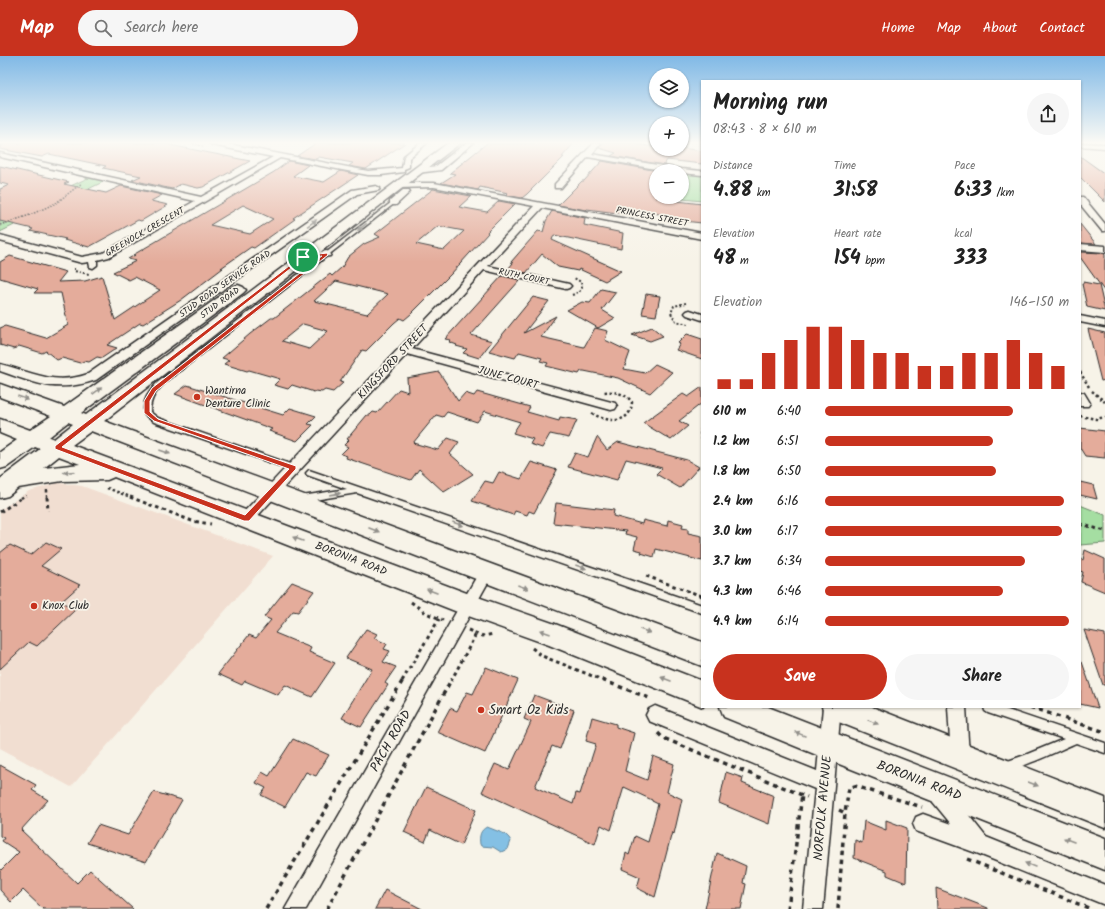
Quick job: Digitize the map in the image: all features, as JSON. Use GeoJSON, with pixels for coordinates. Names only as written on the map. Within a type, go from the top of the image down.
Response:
{"type":"FeatureCollection","features":[{"type":"Feature","properties":{"kind":"main road","name":"STUD ROAD"},"geometry":{"type":"LineString","coordinates":[[6,486],[397,186],[398,183]]}},
{"type":"Feature","properties":{"kind":"main road","name":"STUD ROAD"},"geometry":{"type":"LineString","coordinates":[[0,462],[376,188],[397,186]]}},
{"type":"Feature","properties":{"kind":"main road"},"geometry":{"type":"LineString","coordinates":[[0,390],[296,500],[701,654]]}},
{"type":"Feature","properties":{"kind":"main road","name":"BORONIA ROAD"},"geometry":{"type":"LineString","coordinates":[[0,427],[57,447],[246,519],[467,617],[555,636],[701,694]]}},
{"type":"Feature","properties":{"kind":"main road"},"geometry":{"type":"LineString","coordinates":[[6,486],[49,473],[84,471],[122,472]]}},
{"type":"Feature","properties":{"kind":"main road","name":"BORONIA ROAD"},"geometry":{"type":"LineString","coordinates":[[736,708],[828,746],[928,807],[1105,854]]}},
{"type":"Feature","properties":{"kind":"main road"},"geometry":{"type":"LineString","coordinates":[[838,708],[1105,813]]}},
{"type":"Feature","properties":{"kind":"street"},"geometry":{"type":"LineString","coordinates":[[125,183],[203,200]]}},
{"type":"Feature","properties":{"kind":"street","name":"GREENOCK CRESCENT"},"geometry":{"type":"LineString","coordinates":[[0,238],[93,262],[233,183]]}},
{"type":"Feature","properties":{"kind":"street","name":"PRINCESS STREET"},"geometry":{"type":"LineString","coordinates":[[390,183],[397,186],[434,185],[701,236]]}},
{"type":"Feature","properties":{"kind":"street","name":"PRINCESS STREET"},"geometry":{"type":"LineString","coordinates":[[430,183],[434,185]]}},
{"type":"Feature","properties":{"kind":"street"},"geometry":{"type":"LineString","coordinates":[[558,186],[561,183]]}},
{"type":"Feature","properties":{"kind":"street"},"geometry":{"type":"LineString","coordinates":[[393,203],[397,186]]}},
{"type":"Feature","properties":{"kind":"street"},"geometry":{"type":"LineString","coordinates":[[393,203],[397,186]]}},
{"type":"Feature","properties":{"kind":"street","name":"STUD ROAD SERVICE ROAD"},"geometry":{"type":"LineString","coordinates":[[0,367],[44,382],[63,385],[75,383],[95,375],[355,192],[376,188]]}},
{"type":"Feature","properties":{"kind":"street"},"geometry":{"type":"LineString","coordinates":[[1081,200],[1105,229]]}},
{"type":"Feature","properties":{"kind":"street","name":"KINGSFORD STREET"},"geometry":{"type":"LineString","coordinates":[[246,519],[539,206]]}},
{"type":"Feature","properties":{"kind":"street"},"geometry":{"type":"LineString","coordinates":[[1081,247],[1105,249]]}},
{"type":"Feature","properties":{"kind":"street"},"geometry":{"type":"LineString","coordinates":[[303,257],[327,254]]}},
{"type":"Feature","properties":{"kind":"street","name":"RUTH COURT"},"geometry":{"type":"LineString","coordinates":[[482,267],[566,286]]}},
{"type":"Feature","properties":{"kind":"street"},"geometry":{"type":"LineString","coordinates":[[690,313],[701,317]]}},
{"type":"Feature","properties":{"kind":"street"},"geometry":{"type":"LineString","coordinates":[[1081,319],[1105,324]]}},
{"type":"Feature","properties":{"kind":"street","name":"JUNE COURT"},"geometry":{"type":"LineString","coordinates":[[404,350],[611,406]]}},
{"type":"Feature","properties":{"kind":"street"},"geometry":{"type":"LineString","coordinates":[[116,378],[124,356]]}},
{"type":"Feature","properties":{"kind":"street","name":"PACH ROAD"},"geometry":{"type":"LineString","coordinates":[[295,909],[467,617],[486,573]]}},
{"type":"Feature","properties":{"kind":"street","name":"NORFOLK AVENUE"},"geometry":{"type":"LineString","coordinates":[[813,909],[832,708]]}},
{"type":"Feature","properties":{"kind":"street"},"geometry":{"type":"LineString","coordinates":[[957,708],[960,757]]}},
{"type":"Feature","properties":{"kind":"street"},"geometry":{"type":"LineString","coordinates":[[657,715],[825,784]]}},
{"type":"Feature","properties":{"kind":"street"},"geometry":{"type":"LineString","coordinates":[[928,807],[972,851]]}},
{"type":"Feature","properties":{"kind":"street"},"geometry":{"type":"LineString","coordinates":[[928,807],[972,851],[1105,895]]}},
{"type":"Feature","properties":{"kind":"lane"},"geometry":{"type":"LineString","coordinates":[[294,468],[156,420],[147,413],[147,401],[154,389],[393,203]]}},
{"type":"Feature","properties":{"kind":"lane"},"geometry":{"type":"LineString","coordinates":[[310,473],[701,609]]}},
{"type":"Feature","properties":{"kind":"lane"},"geometry":{"type":"LineString","coordinates":[[296,500],[357,490]]}},
{"type":"Feature","properties":{"kind":"lane"},"geometry":{"type":"LineString","coordinates":[[988,708],[1105,748]]}},
{"type":"Feature","properties":{"kind":"lane"},"geometry":{"type":"LineString","coordinates":[[994,769],[1026,760],[1076,738]]}},
{"type":"Feature","properties":{"kind":"path"},"geometry":{"type":"LineString","coordinates":[[0,225],[32,214],[56,203],[83,183]]}},
{"type":"Feature","properties":{"kind":"path"},"geometry":{"type":"LineString","coordinates":[[1081,374],[1091,389],[1105,402]]}},
{"type":"Feature","properties":{"kind":"path"},"geometry":{"type":"LineString","coordinates":[[1081,416],[1096,419],[1105,416]]}},
{"type":"Feature","properties":{"kind":"path"},"geometry":{"type":"LineString","coordinates":[[47,485],[48,511]]}},
{"type":"Feature","properties":{"kind":"path"},"geometry":{"type":"LineString","coordinates":[[100,485],[192,521],[218,525]]}},
{"type":"Feature","properties":{"kind":"path"},"geometry":{"type":"LineString","coordinates":[[0,512],[28,494]]}},
{"type":"Feature","properties":{"kind":"path"},"geometry":{"type":"LineString","coordinates":[[1081,524],[1105,531]]}},
{"type":"Feature","properties":{"kind":"path"},"geometry":{"type":"LineString","coordinates":[[405,598],[426,613],[447,622]]}},
{"type":"Feature","properties":{"kind":"path"},"geometry":{"type":"LineString","coordinates":[[467,617],[476,634],[483,636],[499,634]]}},
{"type":"Feature","properties":{"kind":"path"},"geometry":{"type":"LineString","coordinates":[[266,909],[439,619]]}},
{"type":"Feature","properties":{"kind":"path"},"geometry":{"type":"LineString","coordinates":[[326,909],[476,634]]}},
{"type":"Feature","properties":{"kind":"path"},"geometry":{"type":"LineString","coordinates":[[527,645],[542,656],[657,715],[658,733],[663,738],[808,797]]}},
{"type":"Feature","properties":{"kind":"path"},"geometry":{"type":"LineString","coordinates":[[1033,708],[1105,732]]}},
{"type":"Feature","properties":{"kind":"path"},"geometry":{"type":"LineString","coordinates":[[838,909],[845,813],[849,788],[855,786],[862,787],[907,802],[928,807]]}},
{"type":"Feature","properties":{"kind":"path"},"geometry":{"type":"LineString","coordinates":[[788,909],[802,794]]}},
{"type":"Feature","properties":{"kind":"path"},"geometry":{"type":"LineString","coordinates":[[835,809],[845,813]]}},
{"type":"Feature","properties":{"kind":"path"},"geometry":{"type":"LineString","coordinates":[[972,851],[1090,909]]}},
{"type":"Feature","properties":{"kind":"shaded area"},"geometry":{"type":"Polygon","coordinates":[[[58,483],[82,486],[273,556],[71,787],[0,748],[0,510],[29,491],[58,483]]]}},
{"type":"Feature","properties":{"kind":"green space"},"geometry":{"type":"Polygon","coordinates":[[[77,183],[101,183],[0,232],[0,219],[77,183]]]}},
{"type":"Feature","properties":{"kind":"green space"},"geometry":{"type":"Polygon","coordinates":[[[689,183],[701,183],[701,201],[689,200],[689,183]]]}},
{"type":"Feature","properties":{"kind":"green space"},"geometry":{"type":"Polygon","coordinates":[[[1081,505],[1105,515],[1105,543],[1081,545],[1081,505]]]}},
{"type":"Feature","properties":{"kind":"water"},"geometry":{"type":"Polygon","coordinates":[[[487,827],[505,834],[509,838],[511,841],[508,849],[501,852],[493,847],[481,846],[480,834],[487,827]]]}},
{"type":"Feature","properties":{"kind":"building"},"geometry":{"type":"Polygon","coordinates":[[[0,183],[67,183],[64,184],[106,193],[121,186],[162,195],[151,201],[168,205],[141,221],[138,220],[89,247],[64,240],[66,239],[30,231],[33,229],[0,221],[0,189],[9,185],[0,183]]]}},
{"type":"Feature","properties":{"kind":"building"},"geometry":{"type":"Polygon","coordinates":[[[144,183],[211,183],[198,188],[181,184],[172,189],[144,183]]]}},
{"type":"Feature","properties":{"kind":"building"},"geometry":{"type":"Polygon","coordinates":[[[256,183],[346,183],[293,218],[295,219],[254,248],[251,247],[221,268],[223,268],[181,300],[143,324],[140,323],[107,345],[117,348],[102,358],[97,357],[89,362],[84,361],[80,363],[62,358],[57,360],[46,351],[42,353],[19,346],[14,349],[0,345],[0,328],[5,326],[46,338],[68,325],[61,293],[34,293],[38,289],[0,278],[0,262],[10,256],[66,272],[58,282],[85,281],[102,276],[115,320],[160,290],[135,277],[129,280],[113,272],[136,261],[128,259],[135,255],[133,255],[256,183]],[[243,205],[210,225],[250,234],[273,219],[243,205]]]}},
{"type":"Feature","properties":{"kind":"building"},"geometry":{"type":"Polygon","coordinates":[[[441,183],[538,183],[522,198],[505,195],[508,193],[480,187],[478,190],[441,183]]]}},
{"type":"Feature","properties":{"kind":"building"},"geometry":{"type":"Polygon","coordinates":[[[580,183],[649,183],[649,204],[689,204],[689,202],[701,204],[701,223],[665,219],[666,215],[646,212],[625,211],[625,214],[586,210],[558,205],[580,183]]]}},
{"type":"Feature","properties":{"kind":"building"},"geometry":{"type":"Polygon","coordinates":[[[1086,183],[1105,183],[1105,202],[1086,183]]]}},
{"type":"Feature","properties":{"kind":"building"},"geometry":{"type":"Polygon","coordinates":[[[433,189],[471,196],[459,207],[487,212],[499,201],[515,204],[487,232],[488,233],[451,274],[411,314],[404,320],[400,318],[366,351],[362,350],[340,382],[343,383],[333,392],[325,390],[322,392],[314,392],[292,385],[288,389],[274,385],[280,379],[224,364],[229,360],[222,358],[250,334],[271,318],[274,318],[330,274],[332,276],[342,267],[348,257],[364,244],[380,237],[375,234],[433,189]],[[438,226],[416,244],[444,250],[464,231],[438,226]],[[336,281],[314,301],[367,314],[388,294],[336,281]],[[303,324],[282,341],[309,349],[328,331],[303,324]]]}},
{"type":"Feature","properties":{"kind":"building"},"geometry":{"type":"Polygon","coordinates":[[[552,211],[585,218],[584,225],[623,233],[621,249],[554,235],[552,240],[621,271],[605,281],[579,269],[578,271],[558,267],[542,254],[526,273],[508,269],[513,263],[511,262],[538,231],[543,232],[546,221],[552,211]]]}},
{"type":"Feature","properties":{"kind":"building"},"geometry":{"type":"Polygon","coordinates":[[[1081,225],[1096,244],[1081,243],[1081,225]]]}},
{"type":"Feature","properties":{"kind":"building"},"geometry":{"type":"Polygon","coordinates":[[[1081,252],[1104,253],[1105,292],[1081,258],[1081,252]]]}},
{"type":"Feature","properties":{"kind":"building"},"geometry":{"type":"Polygon","coordinates":[[[502,276],[520,280],[471,335],[492,341],[479,358],[463,353],[467,349],[456,346],[457,345],[449,342],[451,340],[445,339],[502,276]]]}},
{"type":"Feature","properties":{"kind":"building"},"geometry":{"type":"Polygon","coordinates":[[[1083,282],[1099,285],[1105,311],[1087,307],[1082,284],[1083,282]]]}},
{"type":"Feature","properties":{"kind":"building"},"geometry":{"type":"Polygon","coordinates":[[[601,289],[616,292],[602,310],[615,318],[598,328],[567,310],[582,302],[590,303],[601,289]]]}},
{"type":"Feature","properties":{"kind":"building"},"geometry":{"type":"Polygon","coordinates":[[[646,294],[660,296],[656,316],[642,314],[646,294]]]}},
{"type":"Feature","properties":{"kind":"building"},"geometry":{"type":"Polygon","coordinates":[[[533,297],[549,301],[524,333],[556,316],[541,337],[584,347],[595,328],[608,331],[605,340],[630,352],[624,369],[645,373],[655,364],[672,372],[650,393],[618,378],[584,371],[581,371],[579,374],[546,366],[548,363],[540,361],[542,358],[519,352],[515,358],[489,351],[533,297]]]}},
{"type":"Feature","properties":{"kind":"building"},"geometry":{"type":"Polygon","coordinates":[[[652,327],[663,336],[650,341],[632,335],[652,327]]]}},
{"type":"Feature","properties":{"kind":"building"},"geometry":{"type":"Polygon","coordinates":[[[1088,329],[1105,333],[1105,380],[1101,381],[1088,329]]]}},
{"type":"Feature","properties":{"kind":"building"},"geometry":{"type":"Polygon","coordinates":[[[687,334],[701,339],[701,359],[676,350],[680,344],[678,343],[687,334]]]}},
{"type":"Feature","properties":{"kind":"building"},"geometry":{"type":"Polygon","coordinates":[[[439,372],[458,401],[465,393],[474,396],[477,392],[530,407],[527,412],[559,421],[560,417],[577,420],[569,438],[550,434],[542,448],[530,444],[533,439],[513,433],[520,422],[485,411],[477,422],[447,412],[443,417],[436,415],[413,443],[438,450],[448,438],[459,442],[450,454],[473,474],[444,492],[419,469],[411,480],[346,458],[347,456],[341,454],[348,447],[344,445],[349,440],[347,439],[367,415],[370,415],[373,412],[377,413],[399,389],[408,392],[407,378],[439,372]]]}},
{"type":"Feature","properties":{"kind":"building"},"geometry":{"type":"Polygon","coordinates":[[[187,385],[283,415],[290,408],[316,416],[308,424],[313,425],[297,441],[269,431],[272,429],[175,394],[187,385]]]}},
{"type":"Feature","properties":{"kind":"building"},"geometry":{"type":"Polygon","coordinates":[[[701,388],[701,404],[679,421],[688,426],[671,440],[643,423],[683,394],[688,397],[701,388]]]}},
{"type":"Feature","properties":{"kind":"building"},"geometry":{"type":"Polygon","coordinates":[[[1081,428],[1105,431],[1105,458],[1085,456],[1081,450],[1081,428]]]}},
{"type":"Feature","properties":{"kind":"building"},"geometry":{"type":"Polygon","coordinates":[[[597,437],[607,450],[618,442],[687,460],[699,467],[680,488],[656,474],[662,468],[626,459],[617,480],[568,467],[575,453],[588,457],[597,437]]]}},
{"type":"Feature","properties":{"kind":"building"},"geometry":{"type":"Polygon","coordinates":[[[531,462],[557,470],[534,513],[529,511],[527,515],[515,511],[513,515],[472,501],[485,481],[493,483],[499,472],[521,479],[531,462]]]}},
{"type":"Feature","properties":{"kind":"building"},"geometry":{"type":"Polygon","coordinates":[[[1081,482],[1093,485],[1097,499],[1081,495],[1081,482]]]}},
{"type":"Feature","properties":{"kind":"building"},"geometry":{"type":"Polygon","coordinates":[[[556,503],[614,510],[613,516],[642,524],[643,520],[667,526],[668,520],[683,524],[682,528],[688,529],[688,533],[701,536],[701,561],[656,549],[654,557],[641,553],[642,551],[634,549],[637,537],[625,534],[626,531],[553,523],[556,503]]]}},
{"type":"Feature","properties":{"kind":"building","name":"Knox Club"},"geometry":{"type":"Polygon","coordinates":[[[46,542],[61,549],[41,566],[80,585],[61,602],[76,609],[37,646],[29,642],[0,669],[0,553],[10,545],[31,555],[46,542]]]}},
{"type":"Feature","properties":{"kind":"building"},"geometry":{"type":"Polygon","coordinates":[[[1085,550],[1105,559],[1105,592],[1081,582],[1083,572],[1081,571],[1081,559],[1083,560],[1085,550]]]}},
{"type":"Feature","properties":{"kind":"building"},"geometry":{"type":"Polygon","coordinates":[[[292,582],[314,591],[298,612],[293,611],[275,633],[311,648],[309,652],[335,663],[312,697],[285,685],[278,695],[245,681],[242,685],[218,674],[249,635],[256,638],[271,620],[264,617],[292,582]]]}},
{"type":"Feature","properties":{"kind":"building"},"geometry":{"type":"Polygon","coordinates":[[[366,629],[377,634],[374,638],[387,644],[384,649],[390,651],[383,662],[396,667],[385,683],[388,685],[361,727],[342,718],[372,669],[346,658],[366,629]]]}},
{"type":"Feature","properties":{"kind":"building"},"geometry":{"type":"Polygon","coordinates":[[[1084,630],[1105,634],[1105,685],[1103,685],[1084,630]]]}},
{"type":"Feature","properties":{"kind":"building"},"geometry":{"type":"Polygon","coordinates":[[[1081,662],[1082,662],[1098,708],[1081,704],[1081,662]]]}},
{"type":"Feature","properties":{"kind":"building","name":"Smart Oz Kids"},"geometry":{"type":"Polygon","coordinates":[[[486,667],[518,680],[485,753],[437,732],[450,708],[457,711],[467,692],[473,694],[486,667]]]}},
{"type":"Feature","properties":{"kind":"building"},"geometry":{"type":"Polygon","coordinates":[[[534,695],[574,710],[560,749],[552,746],[535,787],[573,804],[576,793],[580,794],[596,744],[586,741],[592,717],[616,724],[616,727],[634,733],[625,771],[647,780],[653,756],[674,764],[667,792],[682,799],[674,834],[672,832],[655,897],[637,888],[640,877],[622,869],[626,853],[629,855],[635,836],[648,842],[658,804],[652,800],[624,787],[611,830],[601,825],[595,844],[482,792],[495,764],[509,770],[531,722],[524,719],[534,695]]]}},
{"type":"Feature","properties":{"kind":"building"},"geometry":{"type":"Polygon","coordinates":[[[293,739],[329,755],[316,776],[306,772],[285,807],[261,795],[266,788],[256,783],[262,772],[269,776],[293,739]]]}},
{"type":"Feature","properties":{"kind":"building"},"geometry":{"type":"Polygon","coordinates":[[[0,765],[36,785],[32,790],[48,800],[21,830],[77,883],[90,870],[133,909],[43,909],[23,890],[11,902],[0,890],[0,871],[19,852],[2,841],[4,838],[0,836],[0,765]]]}},
{"type":"Feature","properties":{"kind":"building"},"geometry":{"type":"Polygon","coordinates":[[[726,772],[743,778],[742,783],[774,796],[769,824],[719,803],[726,772]]]}},
{"type":"Feature","properties":{"kind":"building"},"geometry":{"type":"Polygon","coordinates":[[[426,787],[476,810],[461,845],[430,830],[425,842],[404,832],[426,787]]]}},
{"type":"Feature","properties":{"kind":"building"},"geometry":{"type":"Polygon","coordinates":[[[154,792],[182,800],[146,862],[87,843],[98,825],[128,835],[154,792]]]}},
{"type":"Feature","properties":{"kind":"building"},"geometry":{"type":"Polygon","coordinates":[[[886,820],[907,828],[906,883],[887,875],[887,871],[854,858],[855,840],[862,843],[864,821],[886,830],[886,820]]]}},
{"type":"Feature","properties":{"kind":"building"},"geometry":{"type":"Polygon","coordinates":[[[717,853],[746,866],[743,883],[746,884],[741,909],[705,909],[717,853]]]}},
{"type":"Feature","properties":{"kind":"building"},"geometry":{"type":"Polygon","coordinates":[[[936,888],[988,908],[988,909],[937,909],[936,888]]]}},
{"type":"Feature","properties":{"kind":"building"},"geometry":{"type":"Polygon","coordinates":[[[385,890],[422,909],[375,909],[385,890]]]}},
{"type":"Feature","properties":{"kind":"place","name":"Wantirna Denture Clinic"},"geometry":{"type":"Point","coordinates":[197,397]}},
{"type":"Feature","properties":{"kind":"place","name":"Knox Club"},"geometry":{"type":"Point","coordinates":[34,606]}},
{"type":"Feature","properties":{"kind":"place","name":"Smart Oz Kids"},"geometry":{"type":"Point","coordinates":[481,710]}},
{"type":"Feature","properties":{"kind":"route"},"geometry":{"type":"LineString","coordinates":[[327,254],[154,389],[147,401],[147,413],[150,417],[156,420],[294,468],[246,519],[57,447],[104,411],[303,257],[327,254]]}}]}
